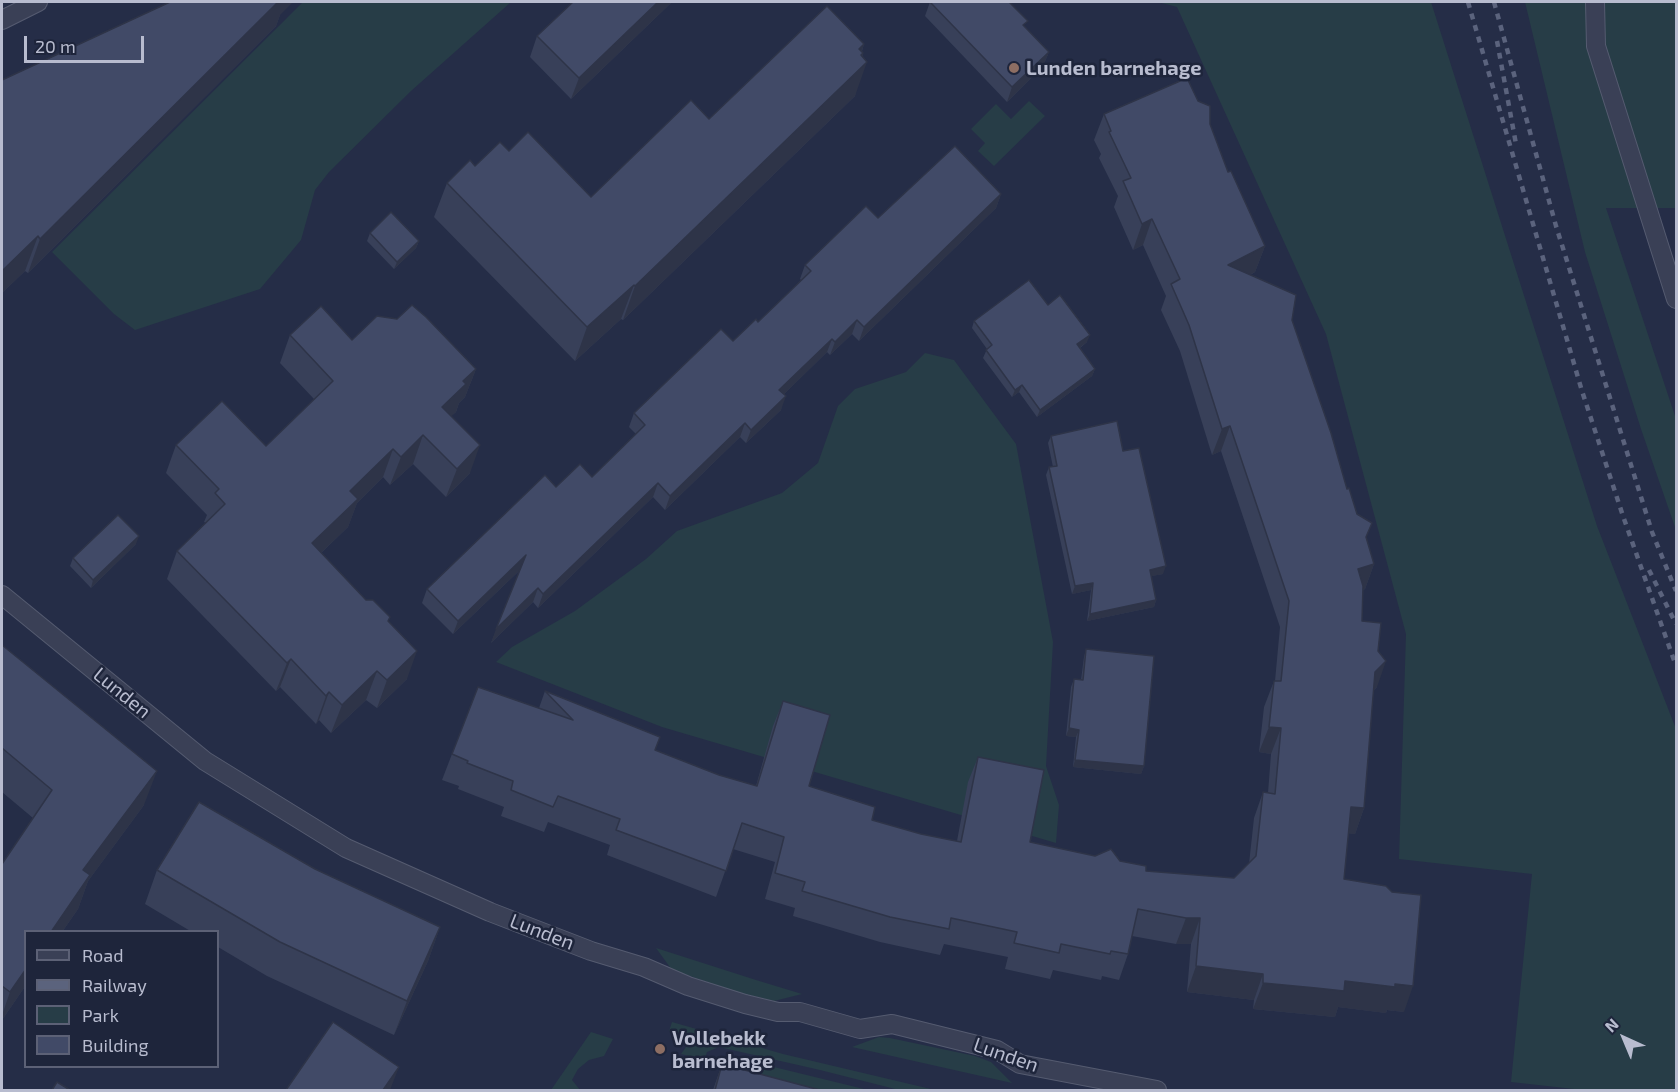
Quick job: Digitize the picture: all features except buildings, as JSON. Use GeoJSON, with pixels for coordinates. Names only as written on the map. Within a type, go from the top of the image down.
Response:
{"type":"FeatureCollection","features":[{"type":"Feature","properties":{"kind":"street"},"geometry":{"type":"LineString","coordinates":[[2,20],[38,2]]}},
{"type":"Feature","properties":{"kind":"street"},"geometry":{"type":"LineString","coordinates":[[1595,2],[1596,46],[1677,299]]}},
{"type":"Feature","properties":{"kind":"street","name":"Lunden"},"geometry":{"type":"LineString","coordinates":[[2,595],[205,761],[346,848],[490,912],[591,951],[644,967],[688,986],[745,1004],[778,1012],[800,1012],[860,1029],[892,1024],[997,1050],[1020,1064],[1157,1090]]}},
{"type":"Feature","properties":{"kind":"green space"},"geometry":{"type":"Polygon","coordinates":[[[303,2],[511,2],[411,91],[329,172],[315,190],[301,240],[260,289],[135,330],[114,314],[52,252],[303,2]]]}},
{"type":"Feature","properties":{"kind":"green space"},"geometry":{"type":"Polygon","coordinates":[[[1158,2],[1431,2],[1597,526],[1676,729],[1676,1090],[1583,1090],[1511,1082],[1532,874],[1399,859],[1406,634],[1326,334],[1177,7],[1158,2]]]}},
{"type":"Feature","properties":{"kind":"green space"},"geometry":{"type":"Polygon","coordinates":[[[1525,2],[1676,2],[1676,208],[1606,208],[1676,419],[1676,530],[1641,429],[1585,252],[1525,2]]]}},
{"type":"Feature","properties":{"kind":"green space"},"geometry":{"type":"Polygon","coordinates":[[[1029,101],[1045,116],[994,166],[978,151],[985,143],[971,129],[996,104],[1011,119],[1029,101]]]}},
{"type":"Feature","properties":{"kind":"green space"},"geometry":{"type":"Polygon","coordinates":[[[925,353],[954,360],[1016,444],[1053,642],[1046,766],[1059,805],[1056,843],[662,727],[496,662],[512,647],[575,611],[646,559],[677,531],[782,493],[818,463],[838,406],[855,389],[906,372],[925,353]]]}},
{"type":"Feature","properties":{"kind":"green space"},"geometry":{"type":"Polygon","coordinates":[[[656,948],[802,994],[774,1001],[740,993],[672,970],[656,948]]]}},
{"type":"Feature","properties":{"kind":"green space"},"geometry":{"type":"Polygon","coordinates":[[[672,1022],[783,1054],[935,1090],[899,1090],[719,1047],[707,1052],[704,1060],[681,1054],[691,1040],[669,1031],[672,1022]]]}},
{"type":"Feature","properties":{"kind":"green space"},"geometry":{"type":"Polygon","coordinates":[[[591,1032],[613,1039],[604,1056],[589,1060],[578,1069],[572,1080],[580,1090],[551,1090],[591,1032]]]}},
{"type":"Feature","properties":{"kind":"green space"},"geometry":{"type":"Polygon","coordinates":[[[879,1037],[975,1056],[991,1062],[1012,1083],[852,1047],[879,1037]]]}},
{"type":"Feature","properties":{"kind":"green space"},"geometry":{"type":"Polygon","coordinates":[[[723,1056],[868,1090],[817,1090],[714,1063],[718,1057],[723,1056]]]}},
{"type":"Feature","properties":{"kind":"railway"},"geometry":{"type":"LineString","coordinates":[[1468,2],[1582,391],[1676,666]]}},
{"type":"Feature","properties":{"kind":"railway"},"geometry":{"type":"LineString","coordinates":[[1494,2],[1556,226],[1652,532],[1676,591]]}},
{"type":"Feature","properties":{"kind":"railway"},"geometry":{"type":"LineString","coordinates":[[1497,41],[1516,144]]}},
{"type":"Feature","properties":{"kind":"railway"},"geometry":{"type":"LineString","coordinates":[[1649,570],[1676,624]]}},
{"type":"Feature","properties":{"kind":"place","name":"Lunden barnehage"},"geometry":{"type":"Point","coordinates":[1014,68]}},
{"type":"Feature","properties":{"kind":"place","name":"Vollebekk barnehage"},"geometry":{"type":"Point","coordinates":[660,1049]}}]}
